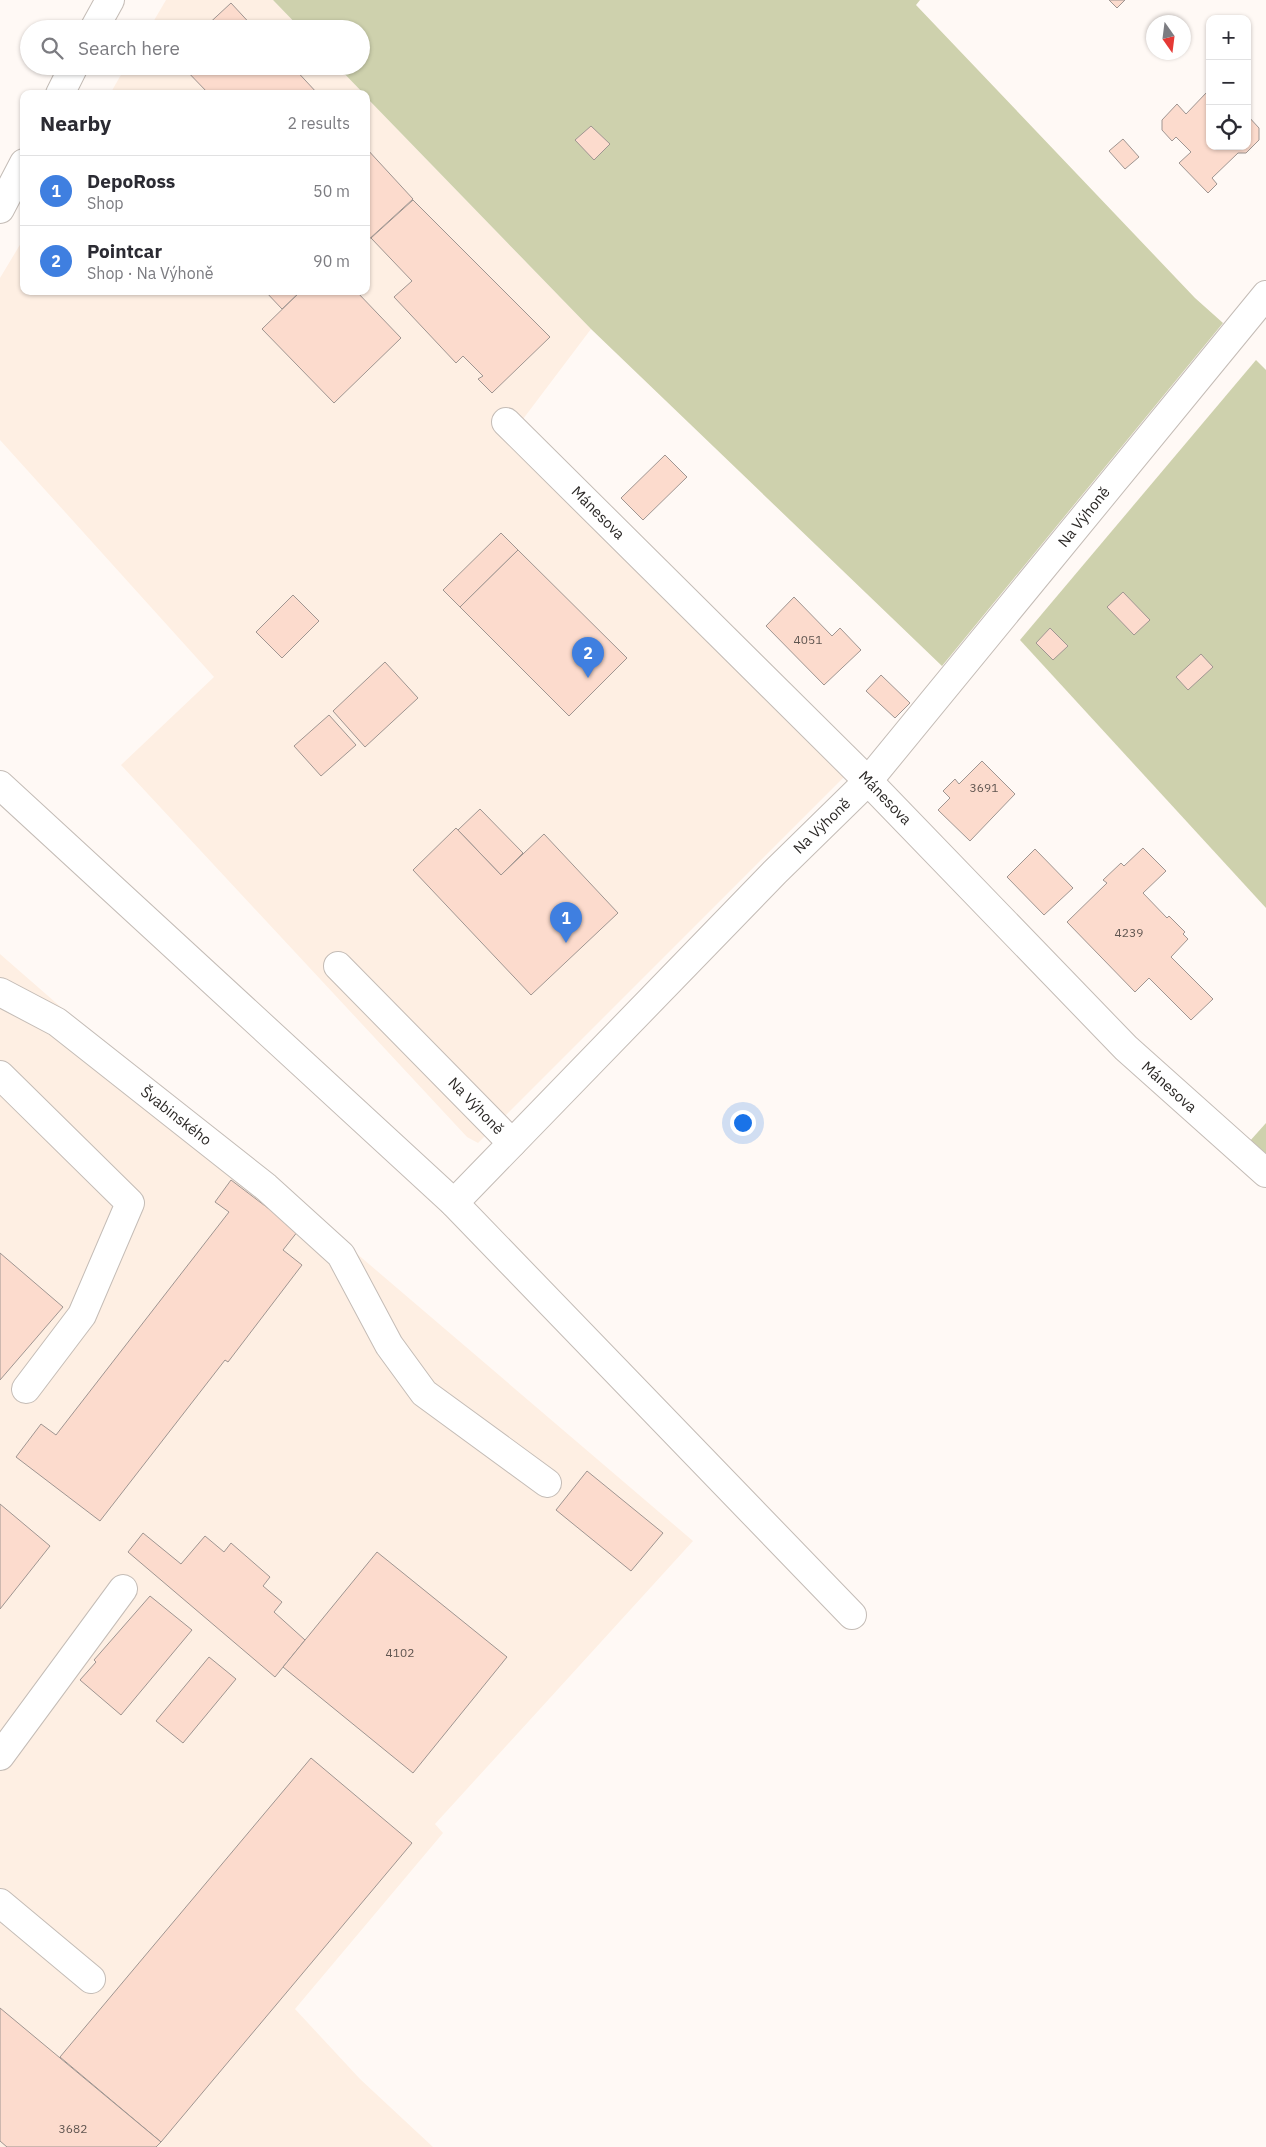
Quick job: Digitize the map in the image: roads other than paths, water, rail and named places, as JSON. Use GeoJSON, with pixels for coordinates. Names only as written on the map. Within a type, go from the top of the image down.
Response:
{"type":"FeatureCollection","features":[{"type":"Feature","properties":{"kind":"street"},"geometry":{"type":"LineString","coordinates":[[99,20],[110,0]]}},
{"type":"Feature","properties":{"kind":"street"},"geometry":{"type":"LineString","coordinates":[[62,90],[70,75]]}},
{"type":"Feature","properties":{"kind":"street"},"geometry":{"type":"LineString","coordinates":[[0,209],[20,171]]}},
{"type":"Feature","properties":{"kind":"street","name":"Na Výhoně"},"geometry":{"type":"LineString","coordinates":[[338,966],[512,1143],[775,872],[868,781],[1266,295]]}},
{"type":"Feature","properties":{"kind":"street","name":"Mánesova"},"geometry":{"type":"LineString","coordinates":[[506,422],[868,781],[1126,1048],[1266,1173]]}},
{"type":"Feature","properties":{"kind":"street"},"geometry":{"type":"LineString","coordinates":[[0,785],[454,1203],[852,1615]]}},
{"type":"Feature","properties":{"kind":"street","name":"Švabinského"},"geometry":{"type":"LineString","coordinates":[[0,992],[57,1022],[266,1187],[341,1255],[389,1345],[424,1393],[547,1484]]}},
{"type":"Feature","properties":{"kind":"street"},"geometry":{"type":"LineString","coordinates":[[0,1075],[130,1202],[82,1315],[26,1389]]}},
{"type":"Feature","properties":{"kind":"street"},"geometry":{"type":"LineString","coordinates":[[454,1203],[512,1143]]}},
{"type":"Feature","properties":{"kind":"street"},"geometry":{"type":"LineString","coordinates":[[0,1756],[123,1589]]}},
{"type":"Feature","properties":{"kind":"street"},"geometry":{"type":"LineString","coordinates":[[0,1903],[91,1978]]}},
{"type":"Feature","properties":{"kind":"place","name":"Pointcar"},"geometry":{"type":"Point","coordinates":[588,678]}},
{"type":"Feature","properties":{"kind":"place","name":"DepoRoss"},"geometry":{"type":"Point","coordinates":[566,943]}}]}
